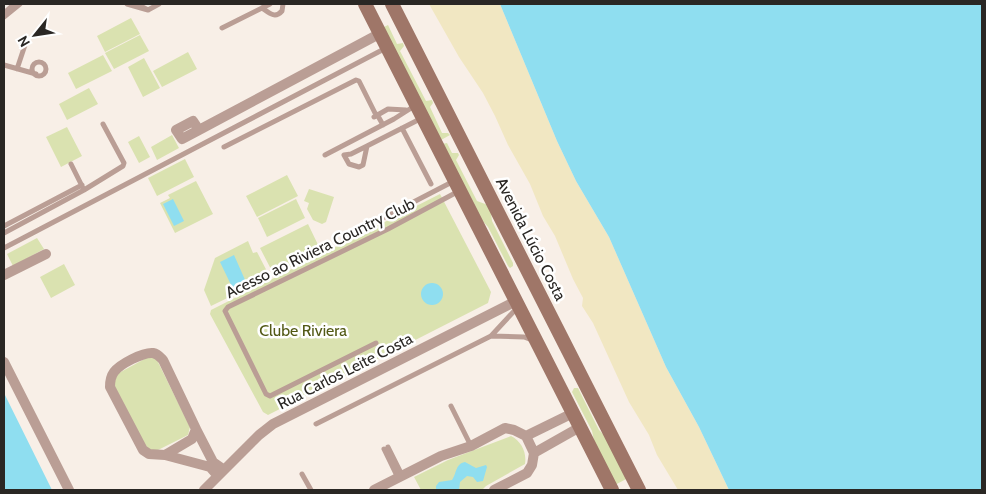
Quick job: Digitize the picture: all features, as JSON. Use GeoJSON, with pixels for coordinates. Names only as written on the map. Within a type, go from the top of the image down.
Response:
{"type":"FeatureCollection","features":[{"type":"Feature","properties":{"kind":"main road"},"geometry":{"type":"LineString","coordinates":[[365,4],[415,111],[457,186],[612,490]]}},
{"type":"Feature","properties":{"kind":"main road","name":"Avenida Lúcio Costa"},"geometry":{"type":"LineString","coordinates":[[392,4],[639,490]]}},
{"type":"Feature","properties":{"kind":"main road"},"geometry":{"type":"LineString","coordinates":[[482,236],[507,271],[512,272],[518,266],[506,231]]}},
{"type":"Feature","properties":{"kind":"main road"},"geometry":{"type":"LineString","coordinates":[[572,412],[568,390],[575,382],[605,424]]}},
{"type":"Feature","properties":{"kind":"street"},"geometry":{"type":"LineString","coordinates":[[199,130],[379,34]]}},
{"type":"Feature","properties":{"kind":"street"},"geometry":{"type":"LineString","coordinates":[[4,276],[46,254]]}},
{"type":"Feature","properties":{"kind":"street","name":"Rua Carlos Leite Costa"},"geometry":{"type":"LineString","coordinates":[[204,490],[220,472],[273,424],[518,304]]}},
{"type":"Feature","properties":{"kind":"street"},"geometry":{"type":"LineString","coordinates":[[152,353],[158,355],[163,360],[196,429],[220,472],[210,467],[149,454],[143,450],[110,387],[113,373],[118,368],[143,354],[152,353]]}},
{"type":"Feature","properties":{"kind":"street"},"geometry":{"type":"LineString","coordinates":[[4,362],[69,490]]}},
{"type":"Feature","properties":{"kind":"street"},"geometry":{"type":"LineString","coordinates":[[526,436],[572,412]]}},
{"type":"Feature","properties":{"kind":"street"},"geometry":{"type":"LineString","coordinates":[[550,424],[559,439]]}},
{"type":"Feature","properties":{"kind":"street"},"geometry":{"type":"LineString","coordinates":[[374,490],[441,456],[471,446],[505,428],[514,430],[526,436],[534,453],[532,465],[527,473],[494,490]]}},
{"type":"Feature","properties":{"kind":"street"},"geometry":{"type":"LineString","coordinates":[[534,453],[580,428]]}},
{"type":"Feature","properties":{"kind":"street"},"geometry":{"type":"LineString","coordinates":[[165,456],[192,439],[196,429]]}},
{"type":"Feature","properties":{"kind":"lane"},"geometry":{"type":"LineString","coordinates":[[4,15],[14,4]]}},
{"type":"Feature","properties":{"kind":"lane"},"geometry":{"type":"LineString","coordinates":[[4,15],[20,4]]}},
{"type":"Feature","properties":{"kind":"lane"},"geometry":{"type":"LineString","coordinates":[[127,4],[148,10],[159,4]]}},
{"type":"Feature","properties":{"kind":"lane"},"geometry":{"type":"LineString","coordinates":[[137,4],[148,10]]}},
{"type":"Feature","properties":{"kind":"lane"},"geometry":{"type":"LineString","coordinates":[[222,28],[270,4]]}},
{"type":"Feature","properties":{"kind":"lane"},"geometry":{"type":"LineString","coordinates":[[262,8],[273,15],[278,15],[282,11],[283,4]]}},
{"type":"Feature","properties":{"kind":"lane"},"geometry":{"type":"LineString","coordinates":[[17,69],[25,45]]}},
{"type":"Feature","properties":{"kind":"lane"},"geometry":{"type":"LineString","coordinates":[[4,248],[386,48]]}},
{"type":"Feature","properties":{"kind":"lane"},"geometry":{"type":"LineString","coordinates":[[4,65],[41,75],[45,73],[46,66],[41,62],[37,62],[25,70]]}},
{"type":"Feature","properties":{"kind":"lane"},"geometry":{"type":"LineString","coordinates":[[34,65],[33,69],[36,74]]}},
{"type":"Feature","properties":{"kind":"lane"},"geometry":{"type":"LineString","coordinates":[[224,146],[356,80],[376,117],[383,125]]}},
{"type":"Feature","properties":{"kind":"lane"},"geometry":{"type":"LineString","coordinates":[[376,117],[388,109],[415,111]]}},
{"type":"Feature","properties":{"kind":"lane"},"geometry":{"type":"LineString","coordinates":[[325,155],[415,111]]}},
{"type":"Feature","properties":{"kind":"lane"},"geometry":{"type":"LineString","coordinates":[[367,146],[363,165],[359,167],[349,164],[344,155],[351,154],[402,128],[415,111]]}},
{"type":"Feature","properties":{"kind":"lane"},"geometry":{"type":"LineString","coordinates":[[4,226],[123,166],[124,163],[103,124]]}},
{"type":"Feature","properties":{"kind":"lane"},"geometry":{"type":"LineString","coordinates":[[402,128],[431,184]]}},
{"type":"Feature","properties":{"kind":"lane"},"geometry":{"type":"LineString","coordinates":[[71,164],[83,187]]}},
{"type":"Feature","properties":{"kind":"lane"},"geometry":{"type":"LineString","coordinates":[[348,236],[457,186]]}},
{"type":"Feature","properties":{"kind":"lane","name":"Acesso ao Riviera Country Club"},"geometry":{"type":"LineString","coordinates":[[376,343],[270,396],[266,394],[225,311],[228,307],[388,229],[457,186]]}},
{"type":"Feature","properties":{"kind":"lane"},"geometry":{"type":"LineString","coordinates":[[4,233],[83,187]]}},
{"type":"Feature","properties":{"kind":"lane"},"geometry":{"type":"LineString","coordinates":[[316,424],[491,336],[518,304]]}},
{"type":"Feature","properties":{"kind":"lane"},"geometry":{"type":"LineString","coordinates":[[491,336],[524,337],[537,342]]}},
{"type":"Feature","properties":{"kind":"lane"},"geometry":{"type":"LineString","coordinates":[[451,406],[471,446]]}},
{"type":"Feature","properties":{"kind":"lane"},"geometry":{"type":"LineString","coordinates":[[386,448],[401,477]]}},
{"type":"Feature","properties":{"kind":"lane"},"geometry":{"type":"LineString","coordinates":[[302,474],[311,490]]}},
{"type":"Feature","properties":{"kind":"green space"},"geometry":{"type":"Polygon","coordinates":[[[131,18],[140,34],[105,52],[97,36],[131,18]]]}},
{"type":"Feature","properties":{"kind":"green space"},"geometry":{"type":"Polygon","coordinates":[[[388,25],[397,44],[403,43],[404,46],[400,51],[426,101],[432,100],[433,103],[430,107],[442,133],[450,135],[441,140],[382,28],[388,25]]]}},
{"type":"Feature","properties":{"kind":"green space"},"geometry":{"type":"Polygon","coordinates":[[[140,35],[149,51],[114,69],[105,53],[140,35]]]}},
{"type":"Feature","properties":{"kind":"green space"},"geometry":{"type":"Polygon","coordinates":[[[188,52],[197,69],[162,87],[153,71],[188,52]]]}},
{"type":"Feature","properties":{"kind":"green space"},"geometry":{"type":"Polygon","coordinates":[[[103,55],[112,71],[76,89],[68,73],[103,55]]]}},
{"type":"Feature","properties":{"kind":"green space"},"geometry":{"type":"Polygon","coordinates":[[[144,58],[160,88],[143,97],[128,67],[144,58]]]}},
{"type":"Feature","properties":{"kind":"green space"},"geometry":{"type":"Polygon","coordinates":[[[89,88],[98,104],[67,120],[59,104],[89,88]]]}},
{"type":"Feature","properties":{"kind":"green space"},"geometry":{"type":"Polygon","coordinates":[[[67,127],[82,156],[61,167],[46,137],[67,127]]]}},
{"type":"Feature","properties":{"kind":"green space"},"geometry":{"type":"Polygon","coordinates":[[[172,135],[179,148],[157,160],[151,147],[172,135]]]}},
{"type":"Feature","properties":{"kind":"green space"},"geometry":{"type":"Polygon","coordinates":[[[139,136],[150,157],[139,163],[128,142],[139,136]]]}},
{"type":"Feature","properties":{"kind":"green space"},"geometry":{"type":"Polygon","coordinates":[[[447,143],[452,153],[458,153],[459,155],[456,160],[477,201],[488,205],[492,221],[513,263],[513,266],[510,268],[488,227],[479,217],[442,144],[447,143]]]}},
{"type":"Feature","properties":{"kind":"green space"},"geometry":{"type":"Polygon","coordinates":[[[185,159],[194,177],[157,196],[148,178],[185,159]]]}},
{"type":"Feature","properties":{"kind":"green space"},"geometry":{"type":"Polygon","coordinates":[[[287,175],[298,196],[257,217],[246,196],[287,175]]]}},
{"type":"Feature","properties":{"kind":"green space"},"geometry":{"type":"Polygon","coordinates":[[[196,181],[213,214],[175,233],[160,203],[170,198],[168,195],[196,181]]]}},
{"type":"Feature","properties":{"kind":"green space"},"geometry":{"type":"Polygon","coordinates":[[[309,189],[334,197],[326,222],[322,224],[313,220],[307,209],[309,203],[304,201],[309,189]]]}},
{"type":"Feature","properties":{"kind":"green space","name":"Clube Riviera"},"geometry":{"type":"Polygon","coordinates":[[[440,194],[491,292],[488,303],[268,415],[263,412],[210,314],[211,310],[440,194]]]}},
{"type":"Feature","properties":{"kind":"green space"},"geometry":{"type":"Polygon","coordinates":[[[296,199],[305,218],[267,237],[258,218],[296,199]]]}},
{"type":"Feature","properties":{"kind":"green space"},"geometry":{"type":"Polygon","coordinates":[[[308,224],[321,251],[274,275],[260,248],[308,224]]]}},
{"type":"Feature","properties":{"kind":"green space"},"geometry":{"type":"Polygon","coordinates":[[[37,238],[44,249],[13,266],[7,254],[37,238]]]}},
{"type":"Feature","properties":{"kind":"green space"},"geometry":{"type":"Polygon","coordinates":[[[248,241],[253,253],[257,252],[270,277],[211,306],[204,290],[215,258],[248,241]]]}},
{"type":"Feature","properties":{"kind":"green space"},"geometry":{"type":"Polygon","coordinates":[[[64,264],[75,285],[51,298],[40,277],[64,264]]]}},
{"type":"Feature","properties":{"kind":"green space"},"geometry":{"type":"Polygon","coordinates":[[[150,356],[157,360],[190,427],[188,435],[154,452],[146,447],[114,385],[117,374],[150,356]]]}},
{"type":"Feature","properties":{"kind":"green space"},"geometry":{"type":"Polygon","coordinates":[[[574,388],[578,388],[599,430],[607,438],[628,478],[615,485],[595,445],[592,431],[572,392],[574,388]]]}},
{"type":"Feature","properties":{"kind":"green space"},"geometry":{"type":"Polygon","coordinates":[[[511,436],[522,447],[525,455],[525,464],[482,490],[421,490],[414,477],[448,460],[511,436]]]}},
{"type":"Feature","properties":{"kind":"sand"},"geometry":{"type":"Polygon","coordinates":[[[429,4],[500,4],[557,141],[576,181],[609,237],[666,367],[699,427],[729,490],[678,490],[629,402],[593,323],[582,306],[583,298],[555,236],[543,216],[530,184],[508,145],[483,93],[459,57],[429,4]]]}},
{"type":"Feature","properties":{"kind":"water"},"geometry":{"type":"Polygon","coordinates":[[[500,4],[982,4],[982,490],[729,490],[699,427],[666,367],[609,237],[576,181],[557,141],[500,4]]]}},
{"type":"Feature","properties":{"kind":"water"},"geometry":{"type":"Polygon","coordinates":[[[173,199],[184,221],[174,226],[163,204],[173,199]]]}},
{"type":"Feature","properties":{"kind":"water"},"geometry":{"type":"Polygon","coordinates":[[[234,255],[246,282],[233,289],[220,262],[234,255]]]}},
{"type":"Feature","properties":{"kind":"water"},"geometry":{"type":"Polygon","coordinates":[[[432,283],[440,286],[443,294],[440,302],[432,305],[424,302],[421,294],[424,286],[432,283]]]}},
{"type":"Feature","properties":{"kind":"water"},"geometry":{"type":"Polygon","coordinates":[[[4,393],[52,490],[4,490],[4,393]]]}},
{"type":"Feature","properties":{"kind":"water"},"geometry":{"type":"Polygon","coordinates":[[[465,462],[476,468],[486,465],[483,481],[477,482],[473,477],[467,476],[460,482],[459,490],[436,490],[439,482],[452,480],[459,465],[465,462]]]}}]}
